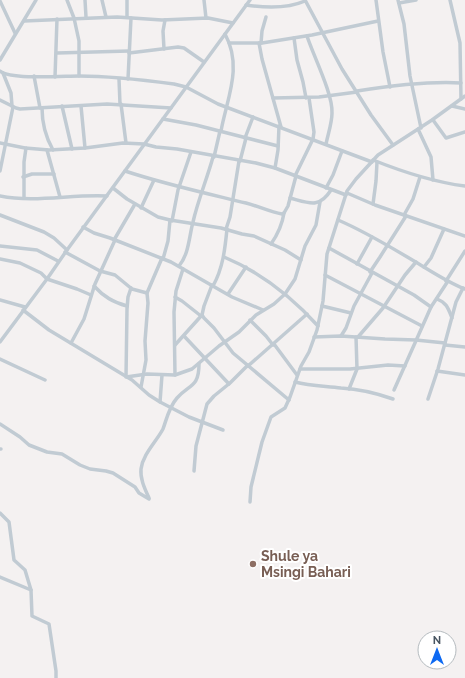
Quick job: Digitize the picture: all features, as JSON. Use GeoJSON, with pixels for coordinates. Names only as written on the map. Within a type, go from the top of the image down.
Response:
{"type":"FeatureCollection","features":[{"type":"Feature","properties":{"kind":"street"},"geometry":{"type":"LineString","coordinates":[[0,60],[36,0]]}},
{"type":"Feature","properties":{"kind":"street"},"geometry":{"type":"LineString","coordinates":[[67,0],[74,18],[79,41],[79,76]]}},
{"type":"Feature","properties":{"kind":"street"},"geometry":{"type":"LineString","coordinates":[[85,0],[86,17]]}},
{"type":"Feature","properties":{"kind":"street"},"geometry":{"type":"LineString","coordinates":[[102,0],[106,17]]}},
{"type":"Feature","properties":{"kind":"street"},"geometry":{"type":"LineString","coordinates":[[127,0],[129,17],[128,79]]}},
{"type":"Feature","properties":{"kind":"street"},"geometry":{"type":"LineString","coordinates":[[204,0],[206,18]]}},
{"type":"Feature","properties":{"kind":"street"},"geometry":{"type":"LineString","coordinates":[[0,342],[250,0]]}},
{"type":"Feature","properties":{"kind":"street"},"geometry":{"type":"LineString","coordinates":[[376,0],[378,21],[390,87]]}},
{"type":"Feature","properties":{"kind":"street"},"geometry":{"type":"LineString","coordinates":[[416,0],[399,1],[404,24],[412,85],[420,129],[431,157],[433,180]]}},
{"type":"Feature","properties":{"kind":"street"},"geometry":{"type":"LineString","coordinates":[[450,0],[460,43],[461,99]]}},
{"type":"Feature","properties":{"kind":"street"},"geometry":{"type":"LineString","coordinates":[[0,1],[15,33]]}},
{"type":"Feature","properties":{"kind":"street"},"geometry":{"type":"LineString","coordinates":[[246,5],[282,7],[299,4],[306,1],[342,69],[371,115],[393,145]]}},
{"type":"Feature","properties":{"kind":"street"},"geometry":{"type":"LineString","coordinates":[[24,21],[86,17],[129,17],[165,20],[206,18],[233,23]]}},
{"type":"Feature","properties":{"kind":"street"},"geometry":{"type":"LineString","coordinates":[[266,17],[262,31],[260,52],[280,127],[274,168]]}},
{"type":"Feature","properties":{"kind":"street"},"geometry":{"type":"LineString","coordinates":[[55,77],[57,19]]}},
{"type":"Feature","properties":{"kind":"street"},"geometry":{"type":"LineString","coordinates":[[164,49],[163,31],[165,20]]}},
{"type":"Feature","properties":{"kind":"street"},"geometry":{"type":"LineString","coordinates":[[229,43],[260,43],[294,38],[378,21]]}},
{"type":"Feature","properties":{"kind":"street"},"geometry":{"type":"LineString","coordinates":[[175,375],[174,312],[177,287],[181,267],[186,255],[192,224],[213,157],[233,83],[234,71],[229,43],[225,34]]}},
{"type":"Feature","properties":{"kind":"street"},"geometry":{"type":"LineString","coordinates":[[307,36],[329,96],[332,114],[326,144]]}},
{"type":"Feature","properties":{"kind":"street"},"geometry":{"type":"LineString","coordinates":[[271,244],[279,233],[295,176],[313,139],[314,132],[308,98],[297,60],[294,38]]}},
{"type":"Feature","properties":{"kind":"street"},"geometry":{"type":"LineString","coordinates":[[57,53],[129,52],[178,47],[184,48],[204,62]]}},
{"type":"Feature","properties":{"kind":"street"},"geometry":{"type":"LineString","coordinates":[[1,72],[10,75],[55,77],[79,76],[128,79],[169,83],[186,87],[226,107],[342,151],[420,177],[465,186]]}},
{"type":"Feature","properties":{"kind":"street"},"geometry":{"type":"LineString","coordinates":[[0,171],[12,106],[11,93],[1,72]]}},
{"type":"Feature","properties":{"kind":"street"},"geometry":{"type":"LineString","coordinates":[[34,76],[46,138],[53,150]]}},
{"type":"Feature","properties":{"kind":"street"},"geometry":{"type":"LineString","coordinates":[[119,79],[120,104],[126,143]]}},
{"type":"Feature","properties":{"kind":"street"},"geometry":{"type":"LineString","coordinates":[[273,98],[308,98],[390,87],[461,83]]}},
{"type":"Feature","properties":{"kind":"street"},"geometry":{"type":"LineString","coordinates":[[250,502],[262,442],[271,417],[284,408],[289,400],[297,375],[309,352],[318,326],[322,306],[327,254],[346,194],[356,179],[378,155],[420,129],[465,96]]}},
{"type":"Feature","properties":{"kind":"street"},"geometry":{"type":"LineString","coordinates":[[0,100],[20,109],[107,104],[171,108]]}},
{"type":"Feature","properties":{"kind":"street"},"geometry":{"type":"LineString","coordinates":[[62,106],[72,149]]}},
{"type":"Feature","properties":{"kind":"street"},"geometry":{"type":"LineString","coordinates":[[81,106],[85,148]]}},
{"type":"Feature","properties":{"kind":"street"},"geometry":{"type":"LineString","coordinates":[[452,106],[465,109]]}},
{"type":"Feature","properties":{"kind":"street"},"geometry":{"type":"LineString","coordinates":[[175,345],[202,316],[204,306],[219,273],[224,257],[226,229],[230,217],[232,200],[245,138],[253,117]]}},
{"type":"Feature","properties":{"kind":"street"},"geometry":{"type":"LineString","coordinates":[[163,119],[196,125],[278,146]]}},
{"type":"Feature","properties":{"kind":"street"},"geometry":{"type":"LineString","coordinates":[[433,120],[446,138],[465,132]]}},
{"type":"Feature","properties":{"kind":"street"},"geometry":{"type":"LineString","coordinates":[[0,143],[47,150],[85,148],[126,143],[144,144],[240,161],[274,168],[331,190],[465,236]]}},
{"type":"Feature","properties":{"kind":"street"},"geometry":{"type":"LineString","coordinates":[[24,198],[23,177],[24,154],[26,148]]}},
{"type":"Feature","properties":{"kind":"street"},"geometry":{"type":"LineString","coordinates":[[47,150],[60,197]]}},
{"type":"Feature","properties":{"kind":"street"},"geometry":{"type":"LineString","coordinates":[[326,188],[333,175],[342,151]]}},
{"type":"Feature","properties":{"kind":"street"},"geometry":{"type":"LineString","coordinates":[[141,387],[146,360],[144,341],[148,304],[147,292],[163,258],[180,186],[191,152]]}},
{"type":"Feature","properties":{"kind":"street"},"geometry":{"type":"LineString","coordinates":[[373,204],[376,180],[374,161]]}},
{"type":"Feature","properties":{"kind":"street"},"geometry":{"type":"LineString","coordinates":[[124,171],[180,186],[202,194],[232,200],[278,213],[284,213]]}},
{"type":"Feature","properties":{"kind":"street"},"geometry":{"type":"LineString","coordinates":[[23,177],[32,174],[54,174]]}},
{"type":"Feature","properties":{"kind":"street"},"geometry":{"type":"LineString","coordinates":[[341,336],[346,328],[350,313],[371,272],[405,216],[413,199],[420,177]]}},
{"type":"Feature","properties":{"kind":"street"},"geometry":{"type":"LineString","coordinates":[[141,208],[154,180]]}},
{"type":"Feature","properties":{"kind":"street"},"geometry":{"type":"LineString","coordinates":[[113,188],[141,208],[158,217],[171,221],[226,229],[254,236],[285,250],[301,260]]}},
{"type":"Feature","properties":{"kind":"street"},"geometry":{"type":"LineString","coordinates":[[290,198],[315,204],[320,202],[331,190]]}},
{"type":"Feature","properties":{"kind":"street"},"geometry":{"type":"LineString","coordinates":[[0,196],[24,198],[87,195],[107,196]]}},
{"type":"Feature","properties":{"kind":"street"},"geometry":{"type":"LineString","coordinates":[[126,377],[143,375],[175,375],[185,373],[199,364],[224,342],[239,332],[250,320],[274,304],[285,294],[295,279],[305,246],[316,225],[320,202]]}},
{"type":"Feature","properties":{"kind":"street"},"geometry":{"type":"LineString","coordinates":[[71,344],[84,319],[100,271],[135,204]]}},
{"type":"Feature","properties":{"kind":"street"},"geometry":{"type":"LineString","coordinates":[[0,215],[44,232],[54,238],[66,251],[100,271],[115,275],[131,288],[147,292]]}},
{"type":"Feature","properties":{"kind":"street"},"geometry":{"type":"LineString","coordinates":[[338,220],[355,227],[447,281],[464,289],[456,302],[428,399]]}},
{"type":"Feature","properties":{"kind":"street"},"geometry":{"type":"LineString","coordinates":[[83,227],[94,233],[163,258],[212,286],[263,310]]}},
{"type":"Feature","properties":{"kind":"street"},"geometry":{"type":"LineString","coordinates":[[424,267],[431,258],[444,229]]}},
{"type":"Feature","properties":{"kind":"street"},"geometry":{"type":"LineString","coordinates":[[357,264],[372,237]]}},
{"type":"Feature","properties":{"kind":"street"},"geometry":{"type":"LineString","coordinates":[[0,246],[37,250],[58,261]]}},
{"type":"Feature","properties":{"kind":"street"},"geometry":{"type":"LineString","coordinates":[[329,248],[398,286],[431,307]]}},
{"type":"Feature","properties":{"kind":"street"},"geometry":{"type":"LineString","coordinates":[[394,390],[431,307],[465,250]]}},
{"type":"Feature","properties":{"kind":"street"},"geometry":{"type":"LineString","coordinates":[[224,257],[246,267],[285,294],[318,326]]}},
{"type":"Feature","properties":{"kind":"street"},"geometry":{"type":"LineString","coordinates":[[0,259],[20,263],[41,273],[47,279],[91,295]]}},
{"type":"Feature","properties":{"kind":"street"},"geometry":{"type":"LineString","coordinates":[[349,389],[356,369],[357,337],[384,306],[416,262]]}},
{"type":"Feature","properties":{"kind":"street"},"geometry":{"type":"LineString","coordinates":[[228,294],[246,267]]}},
{"type":"Feature","properties":{"kind":"street"},"geometry":{"type":"LineString","coordinates":[[325,275],[422,326]]}},
{"type":"Feature","properties":{"kind":"street"},"geometry":{"type":"LineString","coordinates":[[94,286],[111,301],[127,306]]}},
{"type":"Feature","properties":{"kind":"street"},"geometry":{"type":"LineString","coordinates":[[126,377],[127,306],[131,288]]}},
{"type":"Feature","properties":{"kind":"street"},"geometry":{"type":"LineString","coordinates":[[176,297],[202,316],[214,328],[230,350],[289,400]]}},
{"type":"Feature","properties":{"kind":"street"},"geometry":{"type":"LineString","coordinates":[[437,299],[448,306],[452,318]]}},
{"type":"Feature","properties":{"kind":"street"},"geometry":{"type":"LineString","coordinates":[[0,300],[24,308],[46,328],[132,380],[149,395],[160,402],[201,422],[223,430]]}},
{"type":"Feature","properties":{"kind":"street"},"geometry":{"type":"LineString","coordinates":[[322,306],[350,313]]}},
{"type":"Feature","properties":{"kind":"street"},"geometry":{"type":"LineString","coordinates":[[194,471],[196,446],[201,422],[207,404],[248,365],[273,345],[307,314]]}},
{"type":"Feature","properties":{"kind":"street"},"geometry":{"type":"LineString","coordinates":[[250,320],[266,336],[297,375]]}},
{"type":"Feature","properties":{"kind":"street"},"geometry":{"type":"LineString","coordinates":[[184,336],[229,384]]}},
{"type":"Feature","properties":{"kind":"street"},"geometry":{"type":"LineString","coordinates":[[314,337],[341,336],[416,340],[465,347]]}},
{"type":"Feature","properties":{"kind":"street"},"geometry":{"type":"LineString","coordinates":[[0,359],[45,380]]}},
{"type":"Feature","properties":{"kind":"street"},"geometry":{"type":"LineString","coordinates":[[0,424],[20,437],[29,445],[47,452],[62,454],[90,469],[113,473],[149,499],[141,477],[141,468],[147,454],[162,430],[177,397],[192,387],[195,382],[199,372],[199,364]]}},
{"type":"Feature","properties":{"kind":"street"},"geometry":{"type":"LineString","coordinates":[[300,369],[356,369],[405,366]]}},
{"type":"Feature","properties":{"kind":"street"},"geometry":{"type":"LineString","coordinates":[[437,370],[465,375]]}},
{"type":"Feature","properties":{"kind":"street"},"geometry":{"type":"LineString","coordinates":[[160,402],[162,375]]}},
{"type":"Feature","properties":{"kind":"street"},"geometry":{"type":"LineString","coordinates":[[295,382],[310,386],[370,392],[393,399]]}},
{"type":"Feature","properties":{"kind":"street"},"geometry":{"type":"LineString","coordinates":[[0,513],[9,522],[14,560],[25,570],[31,590],[32,616],[49,624],[56,678]]}},
{"type":"Feature","properties":{"kind":"street"},"geometry":{"type":"LineString","coordinates":[[0,577],[31,590]]}},
{"type":"Feature","properties":{"kind":"place","name":"Shule ya Msingi Bahari"},"geometry":{"type":"Point","coordinates":[253,564]}}]}
